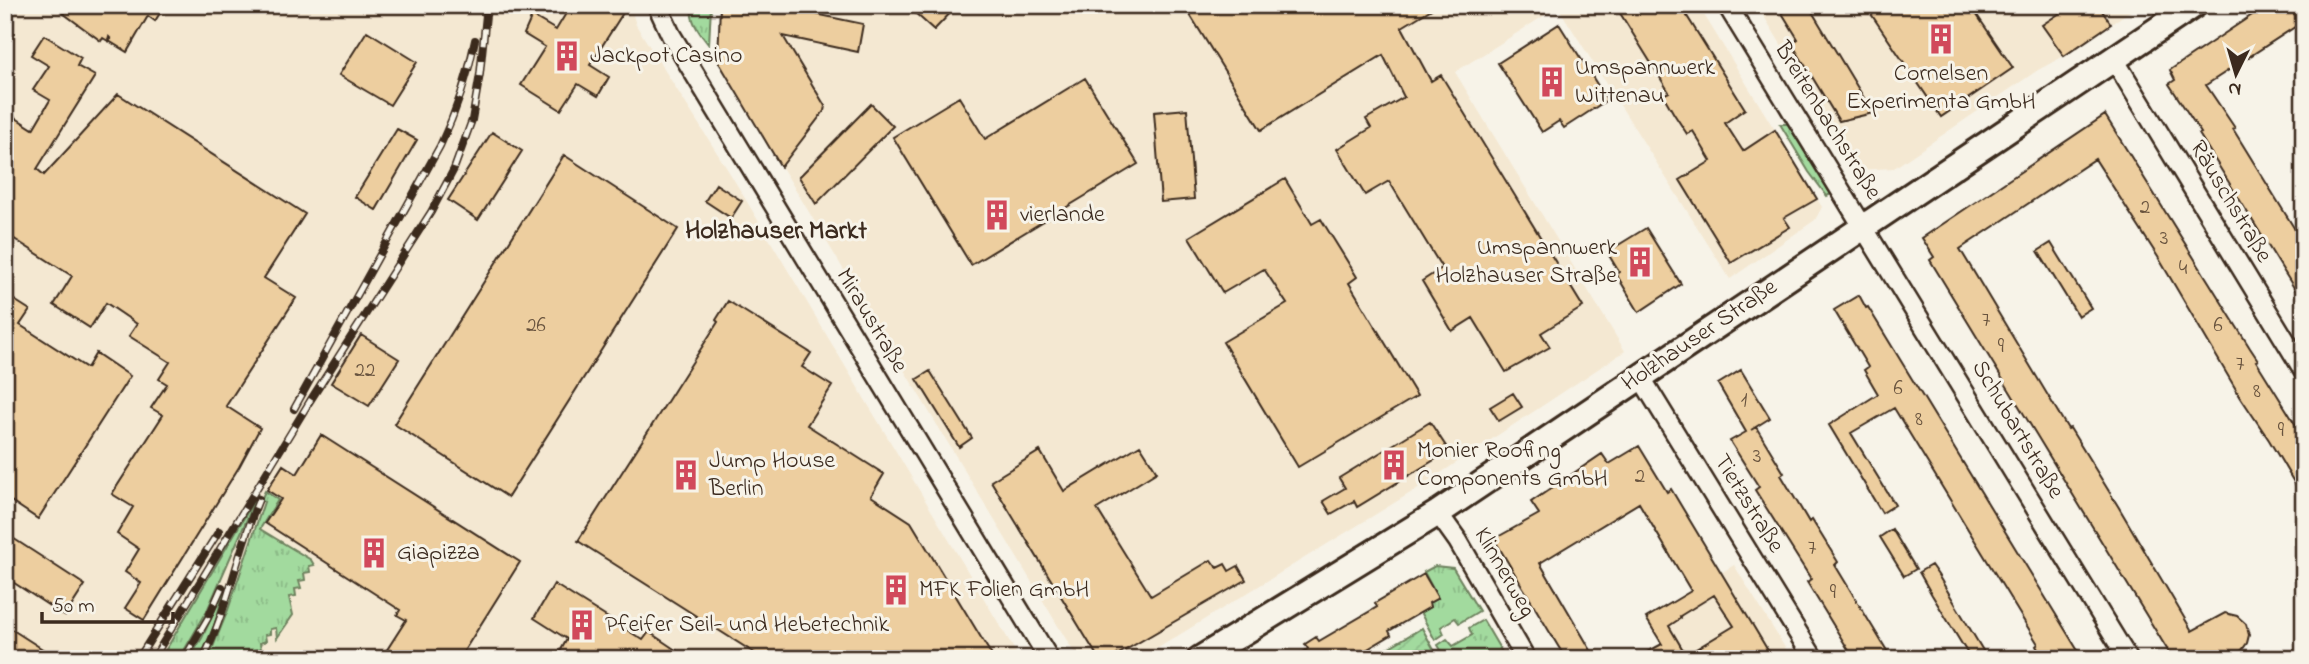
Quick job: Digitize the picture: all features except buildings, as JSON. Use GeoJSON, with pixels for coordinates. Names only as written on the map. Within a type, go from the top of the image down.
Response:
{"type":"FeatureCollection","features":[{"type":"Feature","properties":{"kind":"main road","name":"Holzhauser Straße"},"geometry":{"type":"LineString","coordinates":[[1200,659],[1438,513],[2194,5]]}},
{"type":"Feature","properties":{"kind":"street","name":"Miraustraße"},"geometry":{"type":"LineString","coordinates":[[657,5],[671,35],[779,216],[1049,659]]}},
{"type":"Feature","properties":{"kind":"street","name":"Breitenbachstraße"},"geometry":{"type":"LineString","coordinates":[[1727,5],[1863,227]]}},
{"type":"Feature","properties":{"kind":"street","name":"Räuschstraße"},"geometry":{"type":"LineString","coordinates":[[2114,59],[2304,371]]}},
{"type":"Feature","properties":{"kind":"street","name":"Schubartstraße"},"geometry":{"type":"LineString","coordinates":[[1863,227],[2128,659]]}},
{"type":"Feature","properties":{"kind":"street","name":"Tietzstraße"},"geometry":{"type":"LineString","coordinates":[[1640,376],[1814,659]]}},
{"type":"Feature","properties":{"kind":"street","name":"Klinnerweg"},"geometry":{"type":"LineString","coordinates":[[1438,513],[1458,541],[1526,659]]}},
{"type":"Feature","properties":{"kind":"shaded area"},"geometry":{"type":"Polygon","coordinates":[[[5,5],[630,5],[636,25],[731,175],[1020,659],[5,659],[5,5]]]}},
{"type":"Feature","properties":{"kind":"shaded area"},"geometry":{"type":"Polygon","coordinates":[[[720,5],[1698,5],[1822,207],[1815,220],[1730,279],[1558,7],[1455,72],[1625,351],[1412,492],[1140,659],[1078,659],[718,61],[720,5]]]}},
{"type":"Feature","properties":{"kind":"shaded area"},"geometry":{"type":"Polygon","coordinates":[[[1757,5],[2139,5],[1894,168],[1858,170],[1757,5]]]}},
{"type":"Feature","properties":{"kind":"shaded area"},"geometry":{"type":"Polygon","coordinates":[[[1734,565],[1792,659],[1671,659],[1646,618],[1734,565]]]}},
{"type":"Feature","properties":{"kind":"green space"},"geometry":{"type":"Polygon","coordinates":[[[694,5],[711,5],[709,45],[693,20],[694,5]]]}},
{"type":"Feature","properties":{"kind":"green space"},"geometry":{"type":"Polygon","coordinates":[[[1780,124],[1788,124],[1831,194],[1827,196],[1809,172],[1780,124]]]}},
{"type":"Feature","properties":{"kind":"green space"},"geometry":{"type":"Polygon","coordinates":[[[265,491],[278,500],[260,529],[311,560],[314,565],[309,566],[310,572],[304,573],[305,580],[299,581],[301,588],[295,589],[296,596],[289,597],[293,615],[277,638],[276,628],[270,629],[270,634],[265,635],[266,641],[260,643],[261,649],[255,650],[256,657],[208,659],[228,610],[264,502],[261,500],[265,491]]]}},
{"type":"Feature","properties":{"kind":"green space"},"geometry":{"type":"Polygon","coordinates":[[[258,494],[206,613],[179,659],[174,659],[164,653],[258,494]]]}},
{"type":"Feature","properties":{"kind":"green space"},"geometry":{"type":"Polygon","coordinates":[[[1435,566],[1453,568],[1479,611],[1459,623],[1455,618],[1441,627],[1444,634],[1435,640],[1420,612],[1430,607],[1429,603],[1438,598],[1424,572],[1435,566]]]}},
{"type":"Feature","properties":{"kind":"green space"},"geometry":{"type":"Polygon","coordinates":[[[226,586],[214,626],[200,659],[189,659],[202,638],[226,586]]]}},
{"type":"Feature","properties":{"kind":"green space"},"geometry":{"type":"Polygon","coordinates":[[[1483,620],[1506,659],[1446,659],[1438,645],[1447,639],[1453,646],[1472,635],[1469,628],[1483,620]]]}},
{"type":"Feature","properties":{"kind":"green space"},"geometry":{"type":"Polygon","coordinates":[[[1422,628],[1439,659],[1369,659],[1422,628]]]}},
{"type":"Feature","properties":{"kind":"railway"},"geometry":{"type":"LineString","coordinates":[[153,659],[310,401],[431,212],[454,169],[472,120],[487,5]]}},
{"type":"Feature","properties":{"kind":"railway"},"geometry":{"type":"LineString","coordinates":[[294,409],[440,146],[461,94],[475,40]]}},
{"type":"Feature","properties":{"kind":"railway"},"geometry":{"type":"LineString","coordinates":[[203,659],[212,640],[259,499]]}},
{"type":"Feature","properties":{"kind":"railway"},"geometry":{"type":"LineString","coordinates":[[138,659],[219,531]]}},
{"type":"Feature","properties":{"kind":"railway"},"geometry":{"type":"LineString","coordinates":[[184,659],[222,587]]}},
{"type":"Feature","properties":{"kind":"place","name":"Cornelsen Experimenta GmbH"},"geometry":{"type":"Point","coordinates":[1941,39]}},
{"type":"Feature","properties":{"kind":"place","name":"Jackpot Casino"},"geometry":{"type":"Point","coordinates":[567,56]}},
{"type":"Feature","properties":{"kind":"place","name":"Umspannwerk Wittenau"},"geometry":{"type":"Point","coordinates":[1552,82]}},
{"type":"Feature","properties":{"kind":"place","name":"vierlande"},"geometry":{"type":"Point","coordinates":[997,215]}},
{"type":"Feature","properties":{"kind":"place","name":"Umspannwerk Holzhauser Straße"},"geometry":{"type":"Point","coordinates":[1640,262]}},
{"type":"Feature","properties":{"kind":"place","name":"Monier Roofing Components GmbH"},"geometry":{"type":"Point","coordinates":[1394,465]}},
{"type":"Feature","properties":{"kind":"place","name":"Jump House Berlin"},"geometry":{"type":"Point","coordinates":[686,475]}},
{"type":"Feature","properties":{"kind":"place","name":"Giapizza"},"geometry":{"type":"Point","coordinates":[374,553]}},
{"type":"Feature","properties":{"kind":"place","name":"MFK Folien GmbH"},"geometry":{"type":"Point","coordinates":[896,590]}},
{"type":"Feature","properties":{"kind":"place","name":"Pfeifer Seil- und Hebetechnik"},"geometry":{"type":"Point","coordinates":[582,625]}},
{"type":"Feature","properties":{"kind":"district","name":"Holzhauser Markt"},"geometry":{"type":"Point","coordinates":[776,232]}}]}
